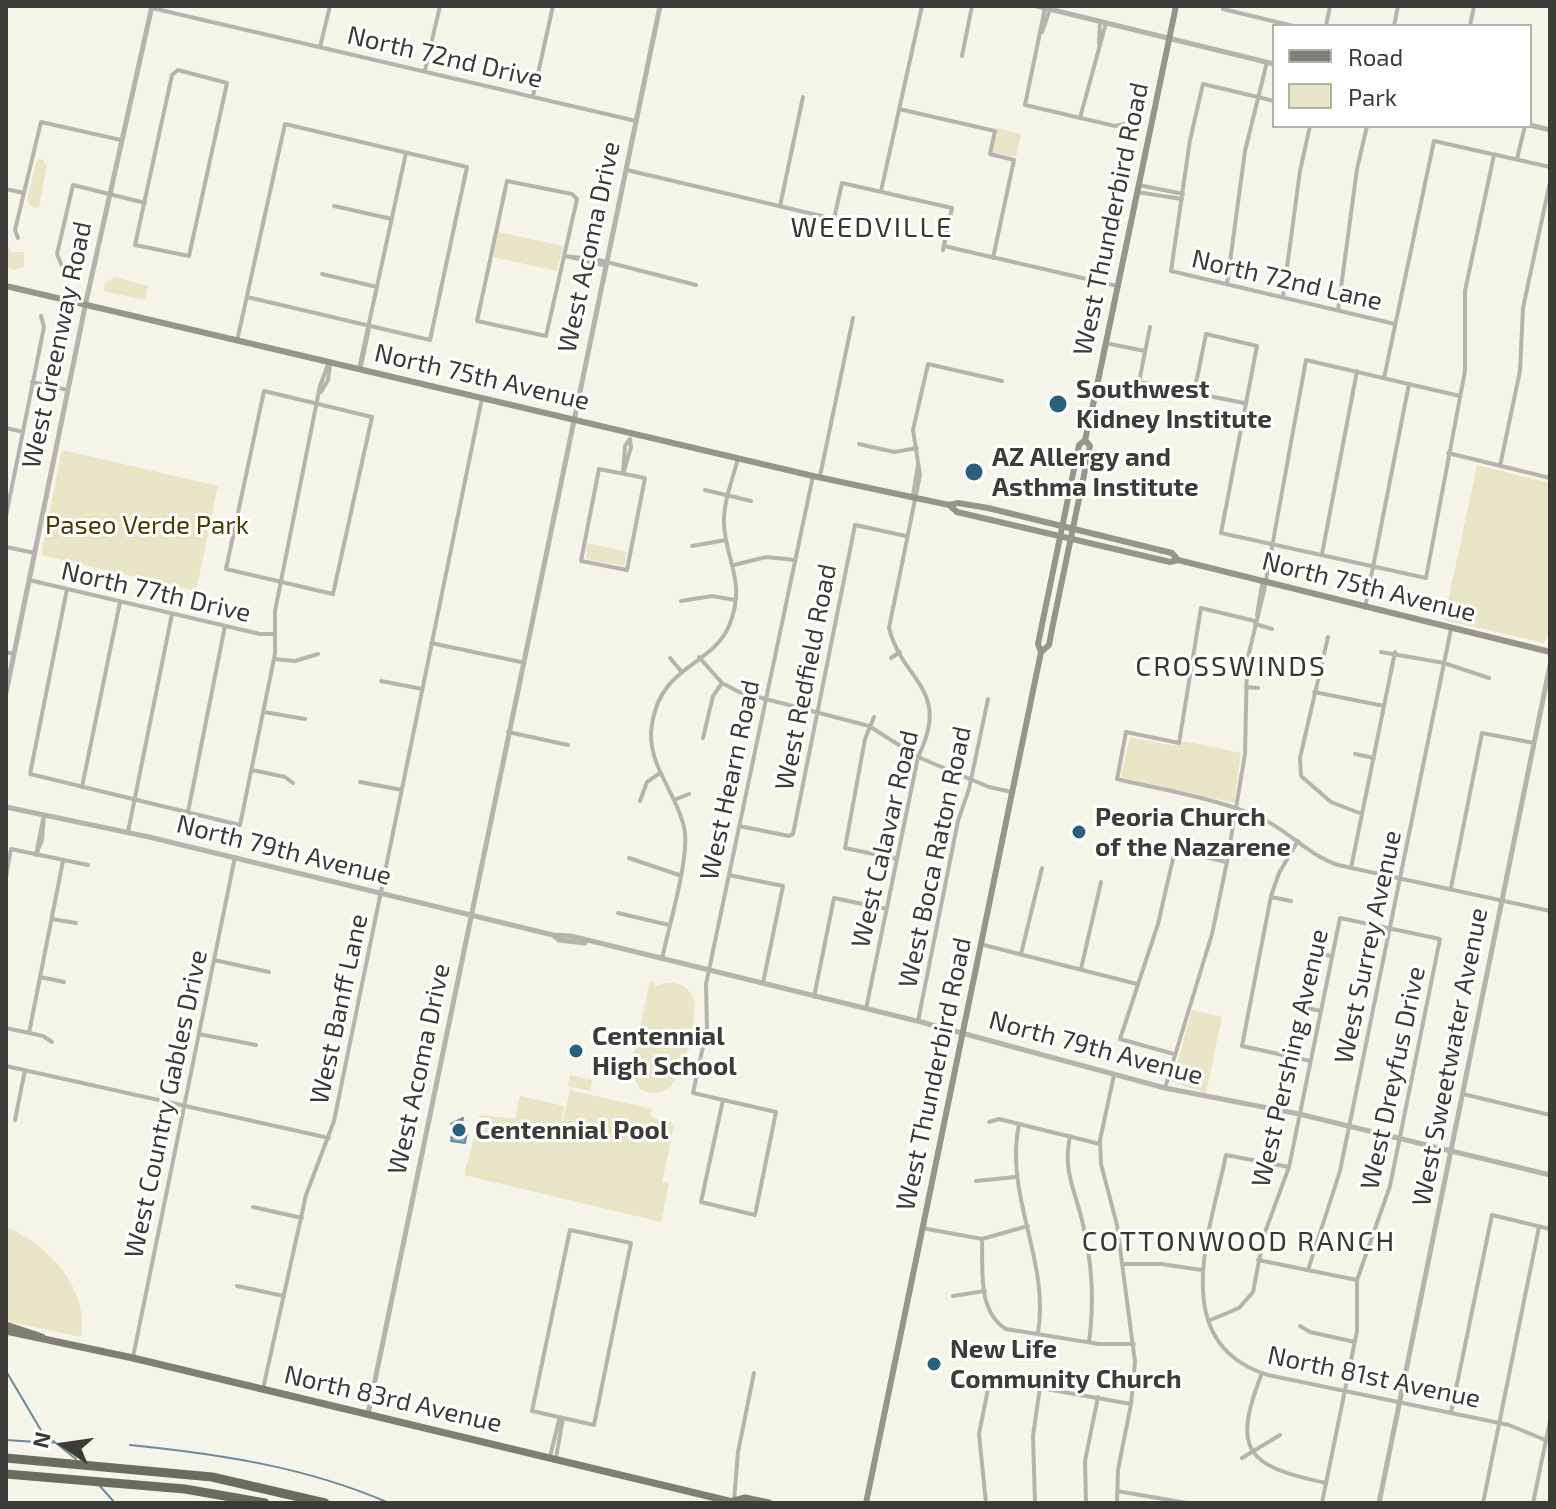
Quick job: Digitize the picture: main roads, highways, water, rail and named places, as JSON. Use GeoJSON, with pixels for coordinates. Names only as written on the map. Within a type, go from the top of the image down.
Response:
{"type":"FeatureCollection","features":[{"type":"Feature","properties":{"kind":"highway"},"geometry":{"type":"LineString","coordinates":[[6,1458],[224,1479],[325,1503]]}},
{"type":"Feature","properties":{"kind":"highway"},"geometry":{"type":"LineString","coordinates":[[6,1474],[139,1484],[265,1503]]}},
{"type":"Feature","properties":{"kind":"main road","name":"West Thunderbird Road"},"geometry":{"type":"LineString","coordinates":[[866,1503],[1041,652],[1038,644],[1061,525],[1079,445],[1085,440],[1176,6]]}},
{"type":"Feature","properties":{"kind":"main road","name":"North 75th Avenue"},"geometry":{"type":"LineString","coordinates":[[6,286],[816,476],[949,505],[981,506],[1073,527],[1172,553],[1178,560]]}},
{"type":"Feature","properties":{"kind":"main road","name":"West Thunderbird Road"},"geometry":{"type":"LineString","coordinates":[[1041,652],[1049,645],[1090,446],[1085,440]]}},
{"type":"Feature","properties":{"kind":"main road","name":"North 75th Avenue"},"geometry":{"type":"LineString","coordinates":[[949,505],[957,512],[1170,562],[1178,560],[1550,652]]}},
{"type":"Feature","properties":{"kind":"main road","name":"North 83rd Avenue"},"geometry":{"type":"LineString","coordinates":[[6,1325],[42,1337],[736,1502],[745,1498],[769,1503]]}},
{"type":"Feature","properties":{"kind":"main road","name":"North 83rd Avenue"},"geometry":{"type":"LineString","coordinates":[[6,1331],[27,1333]]}},
{"type":"Feature","properties":{"kind":"water","name":"Centennial Pool"},"geometry":{"type":"Polygon","coordinates":[[[463,1118],[460,1131],[467,1132],[465,1143],[451,1141],[453,1130],[458,1128],[451,1124],[463,1118]]]}},
{"type":"Feature","properties":{"kind":"waterway"},"geometry":{"type":"LineString","coordinates":[[6,1371],[42,1432],[76,1459]]}},
{"type":"Feature","properties":{"kind":"waterway"},"geometry":{"type":"LineString","coordinates":[[6,1440],[53,1443]]}},
{"type":"Feature","properties":{"kind":"waterway"},"geometry":{"type":"LineString","coordinates":[[130,1445],[196,1453],[294,1471],[389,1503]]}},
{"type":"Feature","properties":{"kind":"waterway"},"geometry":{"type":"LineString","coordinates":[[99,1485],[115,1503]]}},
{"type":"Feature","properties":{"kind":"place","name":"Southwest Kidney Institute"},"geometry":{"type":"Point","coordinates":[1058,404]}},
{"type":"Feature","properties":{"kind":"place","name":"AZ Allergy and Asthma Institute"},"geometry":{"type":"Point","coordinates":[974,472]}},
{"type":"Feature","properties":{"kind":"place","name":"Peoria Church of the Nazarene"},"geometry":{"type":"Point","coordinates":[1079,832]}},
{"type":"Feature","properties":{"kind":"place","name":"Centennial High School"},"geometry":{"type":"Point","coordinates":[576,1051]}},
{"type":"Feature","properties":{"kind":"place","name":"Centennial Pool"},"geometry":{"type":"Point","coordinates":[459,1130]}},
{"type":"Feature","properties":{"kind":"place","name":"New Life Community Church"},"geometry":{"type":"Point","coordinates":[934,1364]}},
{"type":"Feature","properties":{"kind":"district","name":"WEEDVILLE"},"geometry":{"type":"Point","coordinates":[872,228]}},
{"type":"Feature","properties":{"kind":"district","name":"CROSSWINDS"},"geometry":{"type":"Point","coordinates":[1231,667]}},
{"type":"Feature","properties":{"kind":"district","name":"COTTONWOOD RANCH"},"geometry":{"type":"Point","coordinates":[1239,1242]}},
{"type":"Feature","properties":{"kind":"park label","name":"Paseo Verde Park"},"geometry":{"type":"Point","coordinates":[147,525]}}]}
